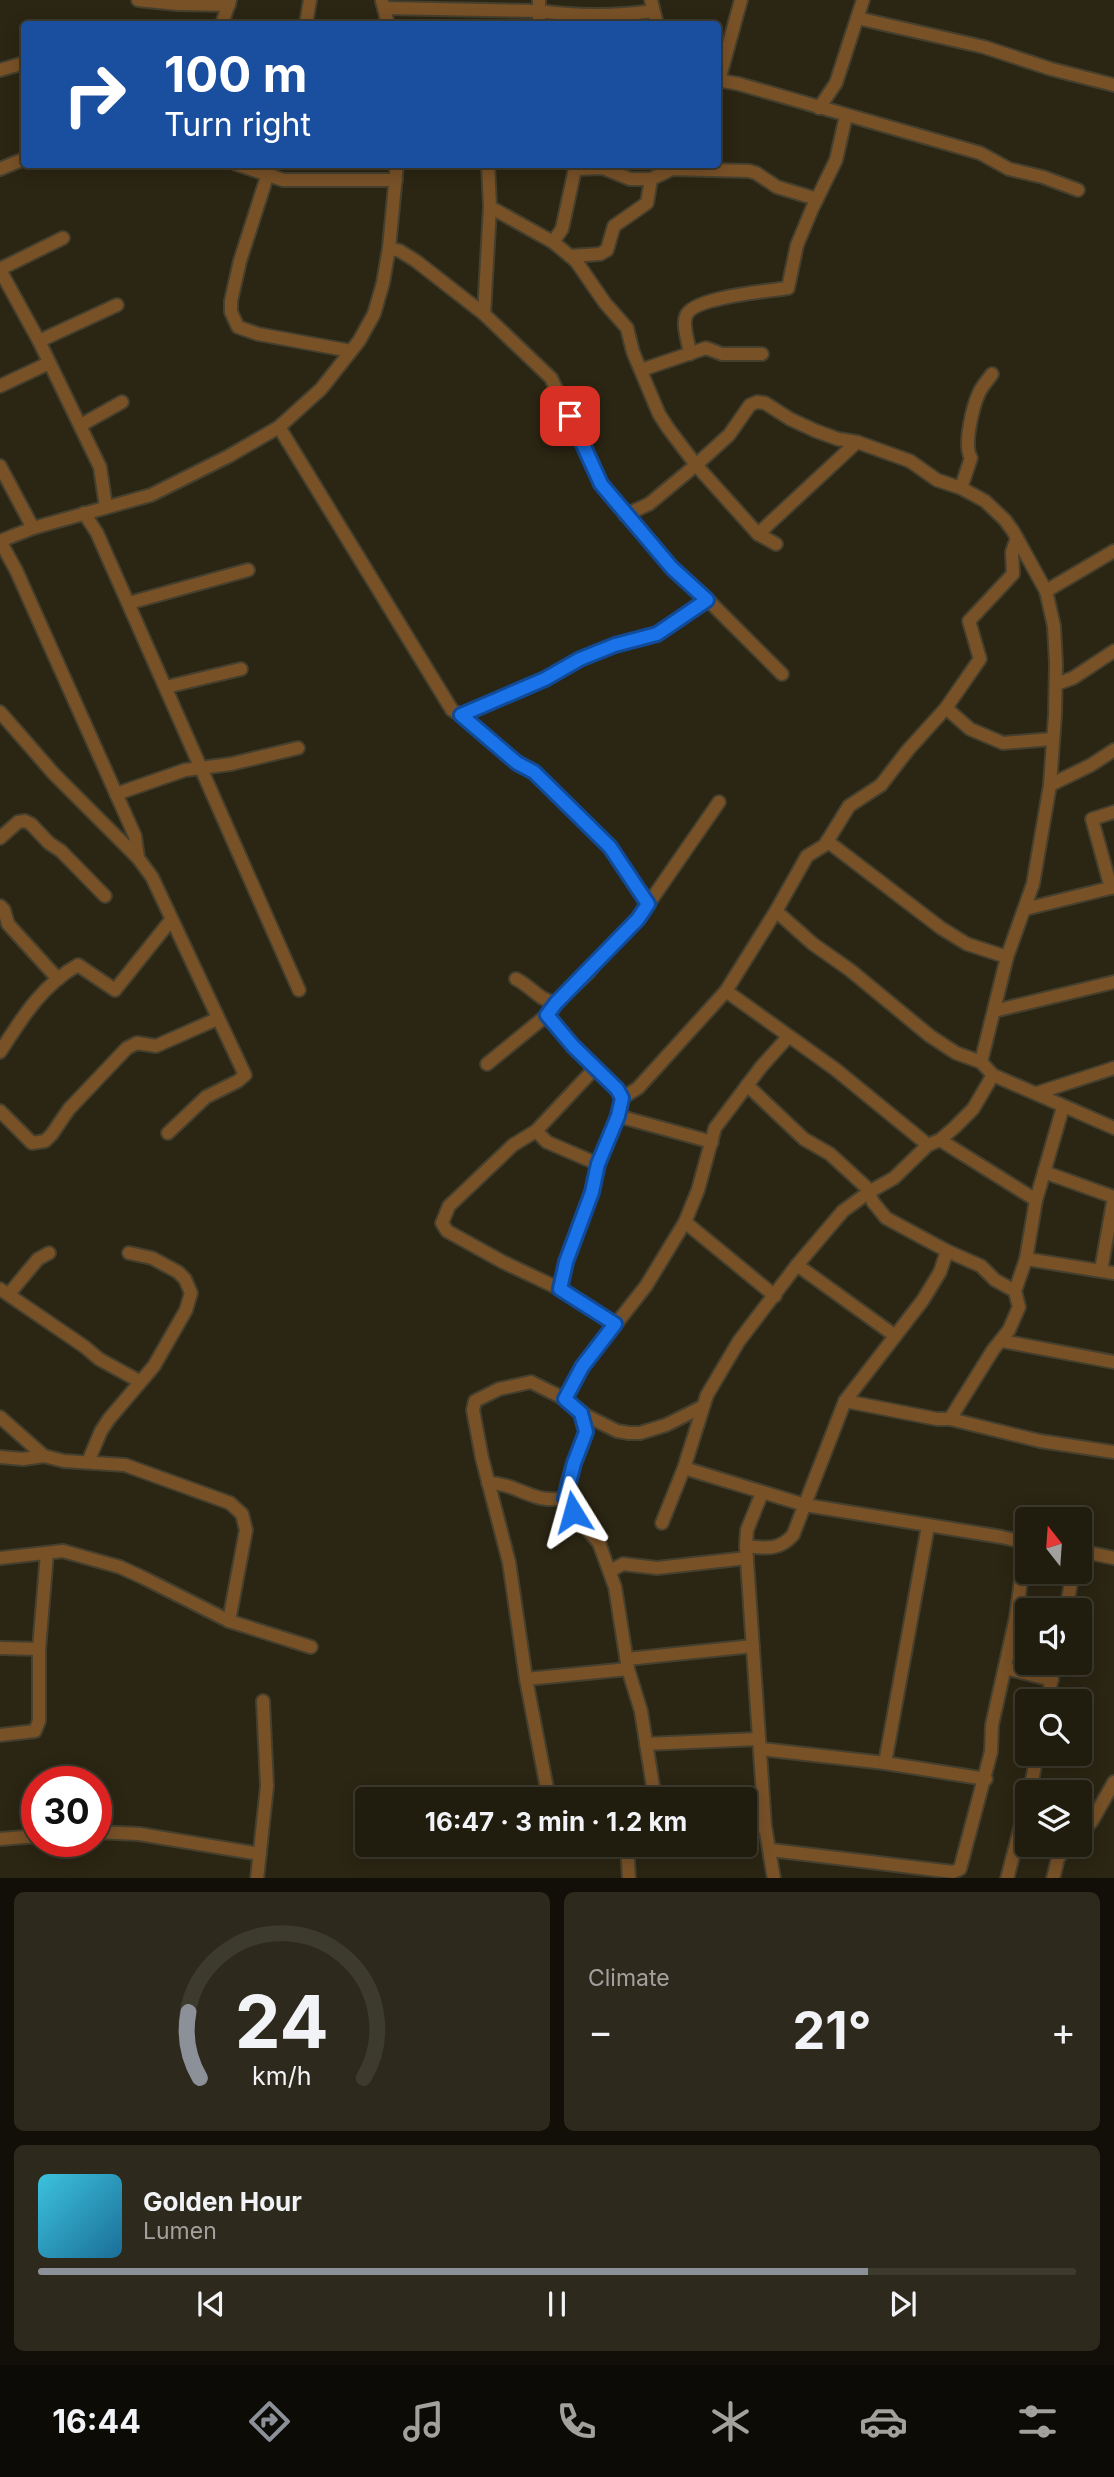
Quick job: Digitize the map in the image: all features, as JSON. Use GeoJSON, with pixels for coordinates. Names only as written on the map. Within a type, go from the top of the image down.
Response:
{"type":"FeatureCollection","features":[{"type":"Feature","properties":{"kind":"street"},"geometry":{"type":"LineString","coordinates":[[138,0],[177,4],[229,2],[223,21]]}},
{"type":"Feature","properties":{"kind":"street"},"geometry":{"type":"LineString","coordinates":[[306,21],[310,0]]}},
{"type":"Feature","properties":{"kind":"street"},"geometry":{"type":"LineString","coordinates":[[721,70],[741,0]]}},
{"type":"Feature","properties":{"kind":"street"},"geometry":{"type":"LineString","coordinates":[[819,108],[836,83],[863,0]]}},
{"type":"Feature","properties":{"kind":"street"},"geometry":{"type":"LineString","coordinates":[[387,21],[383,4],[539,5],[564,13],[625,13],[652,5]]}},
{"type":"Feature","properties":{"kind":"street"},"geometry":{"type":"LineString","coordinates":[[857,18],[984,47],[1051,69],[1114,85]]}},
{"type":"Feature","properties":{"kind":"street"},"geometry":{"type":"LineString","coordinates":[[0,70],[21,64]]}},
{"type":"Feature","properties":{"kind":"street"},"geometry":{"type":"LineString","coordinates":[[721,81],[980,153],[1009,169],[1043,177],[1079,190]]}},
{"type":"Feature","properties":{"kind":"street"},"geometry":{"type":"LineString","coordinates":[[690,354],[685,320],[691,309],[701,304],[759,290],[788,288],[797,246],[836,160],[846,116]]}},
{"type":"Feature","properties":{"kind":"street"},"geometry":{"type":"LineString","coordinates":[[0,169],[21,160]]}},
{"type":"Feature","properties":{"kind":"street"},"geometry":{"type":"LineString","coordinates":[[138,859],[135,836],[16,570],[0,541],[33,528],[151,495],[229,456],[279,427],[321,388],[351,351],[374,314],[389,248],[397,168]]}},
{"type":"Feature","properties":{"kind":"street"},"geometry":{"type":"LineString","coordinates":[[484,314],[490,207],[488,168]]}},
{"type":"Feature","properties":{"kind":"street"},"geometry":{"type":"LineString","coordinates":[[351,351],[258,334],[238,327],[231,312],[231,301],[240,261],[270,169],[283,180],[396,180]]}},
{"type":"Feature","properties":{"kind":"street"},"geometry":{"type":"LineString","coordinates":[[554,242],[562,229],[575,169],[603,169],[630,179],[651,179],[672,169],[749,171],[778,187],[817,199]]}},
{"type":"Feature","properties":{"kind":"street"},"geometry":{"type":"LineString","coordinates":[[570,256],[600,254],[607,250],[614,226],[647,203],[651,179]]}},
{"type":"Feature","properties":{"kind":"street"},"geometry":{"type":"LineString","coordinates":[[490,207],[554,242],[576,261],[605,303],[627,328],[659,414],[696,465],[758,534],[776,544]]}},
{"type":"Feature","properties":{"kind":"street"},"geometry":{"type":"LineString","coordinates":[[63,238],[0,269],[39,341],[100,467],[106,507]]}},
{"type":"Feature","properties":{"kind":"street"},"geometry":{"type":"LineString","coordinates":[[389,248],[416,261],[484,314],[551,378],[601,484],[672,568],[782,674]]}},
{"type":"Feature","properties":{"kind":"street"},"geometry":{"type":"LineString","coordinates":[[39,341],[117,305]]}},
{"type":"Feature","properties":{"kind":"street"},"geometry":{"type":"LineString","coordinates":[[641,370],[706,348],[722,354],[762,354]]}},
{"type":"Feature","properties":{"kind":"street"},"geometry":{"type":"LineString","coordinates":[[0,386],[49,363]]}},
{"type":"Feature","properties":{"kind":"street"},"geometry":{"type":"LineString","coordinates":[[961,488],[971,458],[968,454],[967,438],[979,393],[992,374]]}},
{"type":"Feature","properties":{"kind":"street"},"geometry":{"type":"LineString","coordinates":[[81,425],[122,402]]}},
{"type":"Feature","properties":{"kind":"street"},"geometry":{"type":"LineString","coordinates":[[625,514],[649,504],[696,465],[729,435],[750,405],[757,402],[765,403],[816,431],[910,461],[937,480],[961,488],[985,501],[1005,520],[1017,538],[1046,591],[1054,626],[1056,684],[1050,785],[1033,884],[1007,957],[981,1062]]}},
{"type":"Feature","properties":{"kind":"street"},"geometry":{"type":"LineString","coordinates":[[279,427],[452,710],[517,763],[534,772],[610,847],[648,904]]}},
{"type":"Feature","properties":{"kind":"street"},"geometry":{"type":"LineString","coordinates":[[758,534],[857,442]]}},
{"type":"Feature","properties":{"kind":"street"},"geometry":{"type":"LineString","coordinates":[[0,466],[33,528]]}},
{"type":"Feature","properties":{"kind":"street"},"geometry":{"type":"LineString","coordinates":[[84,513],[97,533],[129,603],[299,990]]}},
{"type":"Feature","properties":{"kind":"street"},"geometry":{"type":"LineString","coordinates":[[622,1098],[638,1088],[726,991],[807,856],[825,845],[849,806],[881,785],[946,708],[980,659],[969,621],[1013,574],[1012,552],[1017,538]]}},
{"type":"Feature","properties":{"kind":"street"},"geometry":{"type":"LineString","coordinates":[[1046,591],[1114,551]]}},
{"type":"Feature","properties":{"kind":"street"},"geometry":{"type":"LineString","coordinates":[[129,603],[248,570]]}},
{"type":"Feature","properties":{"kind":"street"},"geometry":{"type":"LineString","coordinates":[[461,715],[545,679],[580,659],[615,645],[657,634],[707,600]]}},
{"type":"Feature","properties":{"kind":"street"},"geometry":{"type":"LineString","coordinates":[[1056,684],[1073,678],[1114,651]]}},
{"type":"Feature","properties":{"kind":"street"},"geometry":{"type":"LineString","coordinates":[[166,687],[241,669]]}},
{"type":"Feature","properties":{"kind":"street"},"geometry":{"type":"LineString","coordinates":[[946,708],[970,729],[1003,743],[1052,738]]}},
{"type":"Feature","properties":{"kind":"street"},"geometry":{"type":"LineString","coordinates":[[0,712],[54,774],[138,859],[161,894],[218,1019],[243,1066],[245,1075],[238,1082],[206,1097],[168,1133]]}},
{"type":"Feature","properties":{"kind":"street"},"geometry":{"type":"LineString","coordinates":[[116,794],[185,770],[231,764],[298,748]]}},
{"type":"Feature","properties":{"kind":"street"},"geometry":{"type":"LineString","coordinates":[[1050,785],[1091,765],[1114,750]]}},
{"type":"Feature","properties":{"kind":"street"},"geometry":{"type":"LineString","coordinates":[[487,1064],[547,1015],[638,919],[719,802]]}},
{"type":"Feature","properties":{"kind":"street"},"geometry":{"type":"LineString","coordinates":[[1025,909],[1113,888],[1092,820],[1114,812]]}},
{"type":"Feature","properties":{"kind":"street"},"geometry":{"type":"LineString","coordinates":[[0,838],[18,822],[32,824],[105,896]]}},
{"type":"Feature","properties":{"kind":"street"},"geometry":{"type":"LineString","coordinates":[[827,841],[941,928],[967,944],[1007,957]]}},
{"type":"Feature","properties":{"kind":"street"},"geometry":{"type":"LineString","coordinates":[[0,906],[8,924],[58,979]]}},
{"type":"Feature","properties":{"kind":"street"},"geometry":{"type":"LineString","coordinates":[[776,911],[813,944],[850,970],[930,1036],[956,1053],[981,1062],[993,1074],[1114,1128]]}},
{"type":"Feature","properties":{"kind":"street"},"geometry":{"type":"LineString","coordinates":[[0,1052],[26,1011],[58,979],[78,965],[115,990],[171,919]]}},
{"type":"Feature","properties":{"kind":"street"},"geometry":{"type":"LineString","coordinates":[[516,979],[540,999],[556,1003]]}},
{"type":"Feature","properties":{"kind":"street"},"geometry":{"type":"LineString","coordinates":[[994,1011],[1114,982]]}},
{"type":"Feature","properties":{"kind":"street"},"geometry":{"type":"LineString","coordinates":[[726,991],[934,1142],[1035,1200]]}},
{"type":"Feature","properties":{"kind":"street"},"geometry":{"type":"LineString","coordinates":[[547,1015],[573,1046],[617,1089],[622,1098],[566,1262],[560,1289]]}},
{"type":"Feature","properties":{"kind":"street"},"geometry":{"type":"LineString","coordinates":[[0,1111],[32,1143],[45,1141],[69,1109],[127,1048],[137,1043],[156,1045],[218,1019]]}},
{"type":"Feature","properties":{"kind":"street"},"geometry":{"type":"LineString","coordinates":[[565,1399],[582,1367],[646,1286],[685,1222],[698,1190],[715,1128],[788,1037]]}},
{"type":"Feature","properties":{"kind":"street"},"geometry":{"type":"LineString","coordinates":[[595,1068],[536,1131],[513,1145],[449,1206],[442,1223],[447,1231],[560,1289],[615,1324]]}},
{"type":"Feature","properties":{"kind":"street"},"geometry":{"type":"LineString","coordinates":[[1037,1093],[1114,1068]]}},
{"type":"Feature","properties":{"kind":"street"},"geometry":{"type":"LineString","coordinates":[[662,1523],[684,1468],[707,1395],[730,1355],[797,1265],[843,1212],[869,1192],[894,1178],[973,1109],[993,1074]]}},
{"type":"Feature","properties":{"kind":"street"},"geometry":{"type":"LineString","coordinates":[[747,1086],[804,1139],[830,1154],[866,1187],[873,1202],[886,1218],[981,1266],[995,1280],[1015,1291]]}},
{"type":"Feature","properties":{"kind":"street"},"geometry":{"type":"LineString","coordinates":[[950,1419],[993,1350],[1002,1341],[1019,1307],[1015,1291],[1026,1259],[1035,1200],[1063,1107]]}},
{"type":"Feature","properties":{"kind":"street"},"geometry":{"type":"LineString","coordinates":[[618,1116],[712,1142]]}},
{"type":"Feature","properties":{"kind":"street"},"geometry":{"type":"LineString","coordinates":[[536,1131],[547,1142],[598,1164]]}},
{"type":"Feature","properties":{"kind":"street"},"geometry":{"type":"LineString","coordinates":[[1026,1259],[1108,1272],[1114,1197],[1044,1172]]}},
{"type":"Feature","properties":{"kind":"street"},"geometry":{"type":"LineString","coordinates":[[685,1222],[775,1296]]}},
{"type":"Feature","properties":{"kind":"street"},"geometry":{"type":"LineString","coordinates":[[610,1571],[623,1564],[657,1568],[769,1550],[788,1541],[793,1535],[845,1401],[931,1288],[947,1251]]}},
{"type":"Feature","properties":{"kind":"street"},"geometry":{"type":"LineString","coordinates":[[49,1253],[38,1259],[4,1292],[99,1359],[139,1381]]}},
{"type":"Feature","properties":{"kind":"street"},"geometry":{"type":"LineString","coordinates":[[88,1462],[101,1431],[153,1366],[186,1310],[191,1293],[186,1279],[178,1272],[152,1258],[129,1253]]}},
{"type":"Feature","properties":{"kind":"street"},"geometry":{"type":"LineString","coordinates":[[797,1265],[894,1335]]}},
{"type":"Feature","properties":{"kind":"street"},"geometry":{"type":"LineString","coordinates":[[1002,1341],[1114,1362]]}},
{"type":"Feature","properties":{"kind":"street"},"geometry":{"type":"LineString","coordinates":[[547,1787],[526,1679],[509,1562],[488,1483],[473,1410],[475,1401],[499,1389],[531,1382],[565,1399],[581,1413],[612,1429],[640,1433],[666,1425],[702,1408]]}},
{"type":"Feature","properties":{"kind":"street"},"geometry":{"type":"LineString","coordinates":[[845,1401],[937,1419],[950,1419],[1040,1441],[1114,1452]]}},
{"type":"Feature","properties":{"kind":"street"},"geometry":{"type":"LineString","coordinates":[[581,1413],[586,1432],[565,1498],[568,1506],[599,1544],[615,1587],[627,1664],[641,1711],[653,1787]]}},
{"type":"Feature","properties":{"kind":"street"},"geometry":{"type":"LineString","coordinates":[[0,1417],[44,1456]]}},
{"type":"Feature","properties":{"kind":"street"},"geometry":{"type":"LineString","coordinates":[[584,1438],[612,1429]]}},
{"type":"Feature","properties":{"kind":"street"},"geometry":{"type":"LineString","coordinates":[[0,1457],[23,1459],[44,1456],[64,1461],[137,1468],[230,1503],[242,1514],[246,1531],[229,1621]]}},
{"type":"Feature","properties":{"kind":"street"},"geometry":{"type":"LineString","coordinates":[[684,1468],[805,1505],[1015,1540]]}},
{"type":"Feature","properties":{"kind":"street"},"geometry":{"type":"LineString","coordinates":[[488,1483],[506,1485],[539,1499],[551,1501],[565,1498]]}},
{"type":"Feature","properties":{"kind":"street"},"geometry":{"type":"LineString","coordinates":[[762,1493],[747,1530],[747,1552],[765,1826],[774,1878]]}},
{"type":"Feature","properties":{"kind":"street"},"geometry":{"type":"LineString","coordinates":[[885,1763],[928,1526]]}},
{"type":"Feature","properties":{"kind":"street"},"geometry":{"type":"LineString","coordinates":[[0,1558],[63,1551],[120,1567],[229,1621],[311,1647]]}},
{"type":"Feature","properties":{"kind":"street"},"geometry":{"type":"LineString","coordinates":[[0,1735],[35,1731],[39,1721],[39,1649],[47,1553]]}},
{"type":"Feature","properties":{"kind":"street"},"geometry":{"type":"LineString","coordinates":[[1092,1553],[1114,1558]]}},
{"type":"Feature","properties":{"kind":"street"},"geometry":{"type":"LineString","coordinates":[[771,1850],[953,1871],[960,1869],[986,1779],[992,1725],[1020,1584]]}},
{"type":"Feature","properties":{"kind":"street"},"geometry":{"type":"LineString","coordinates":[[526,1679],[754,1646]]}},
{"type":"Feature","properties":{"kind":"street"},"geometry":{"type":"LineString","coordinates":[[0,1648],[39,1649]]}},
{"type":"Feature","properties":{"kind":"street"},"geometry":{"type":"LineString","coordinates":[[1005,1668],[1052,1680]]}},
{"type":"Feature","properties":{"kind":"street"},"geometry":{"type":"LineString","coordinates":[[1050,1689],[1053,1675]]}},
{"type":"Feature","properties":{"kind":"street"},"geometry":{"type":"LineString","coordinates":[[257,1878],[267,1786],[263,1701]]}},
{"type":"Feature","properties":{"kind":"street"},"geometry":{"type":"LineString","coordinates":[[646,1744],[760,1744],[986,1779]]}},
{"type":"Feature","properties":{"kind":"street"},"geometry":{"type":"LineString","coordinates":[[1092,1821],[1114,1782]]}},
{"type":"Feature","properties":{"kind":"street"},"geometry":{"type":"LineString","coordinates":[[757,1827],[765,1826]]}},
{"type":"Feature","properties":{"kind":"street"},"geometry":{"type":"LineString","coordinates":[[112,1833],[139,1834],[260,1854]]}},
{"type":"Feature","properties":{"kind":"street"},"geometry":{"type":"LineString","coordinates":[[0,1839],[21,1837]]}},
{"type":"Feature","properties":{"kind":"street"},"geometry":{"type":"LineString","coordinates":[[1007,1878],[1015,1848]]}},
{"type":"Feature","properties":{"kind":"street"},"geometry":{"type":"LineString","coordinates":[[628,1857],[629,1878]]}},
{"type":"Feature","properties":{"kind":"street"},"geometry":{"type":"LineString","coordinates":[[1053,1878],[1059,1857]]}},
{"type":"Feature","properties":{"kind":"route"},"geometry":{"type":"LineString","coordinates":[[570,416],[601,484],[672,568],[707,600],[666,630],[580,659],[545,679],[461,715],[517,763],[534,772],[610,847],[648,904],[638,919],[547,1015],[573,1046],[617,1089],[622,1098],[566,1262],[560,1289],[615,1324],[600,1347],[582,1367],[565,1399],[581,1413],[586,1432],[565,1498],[573,1512]]}}]}
